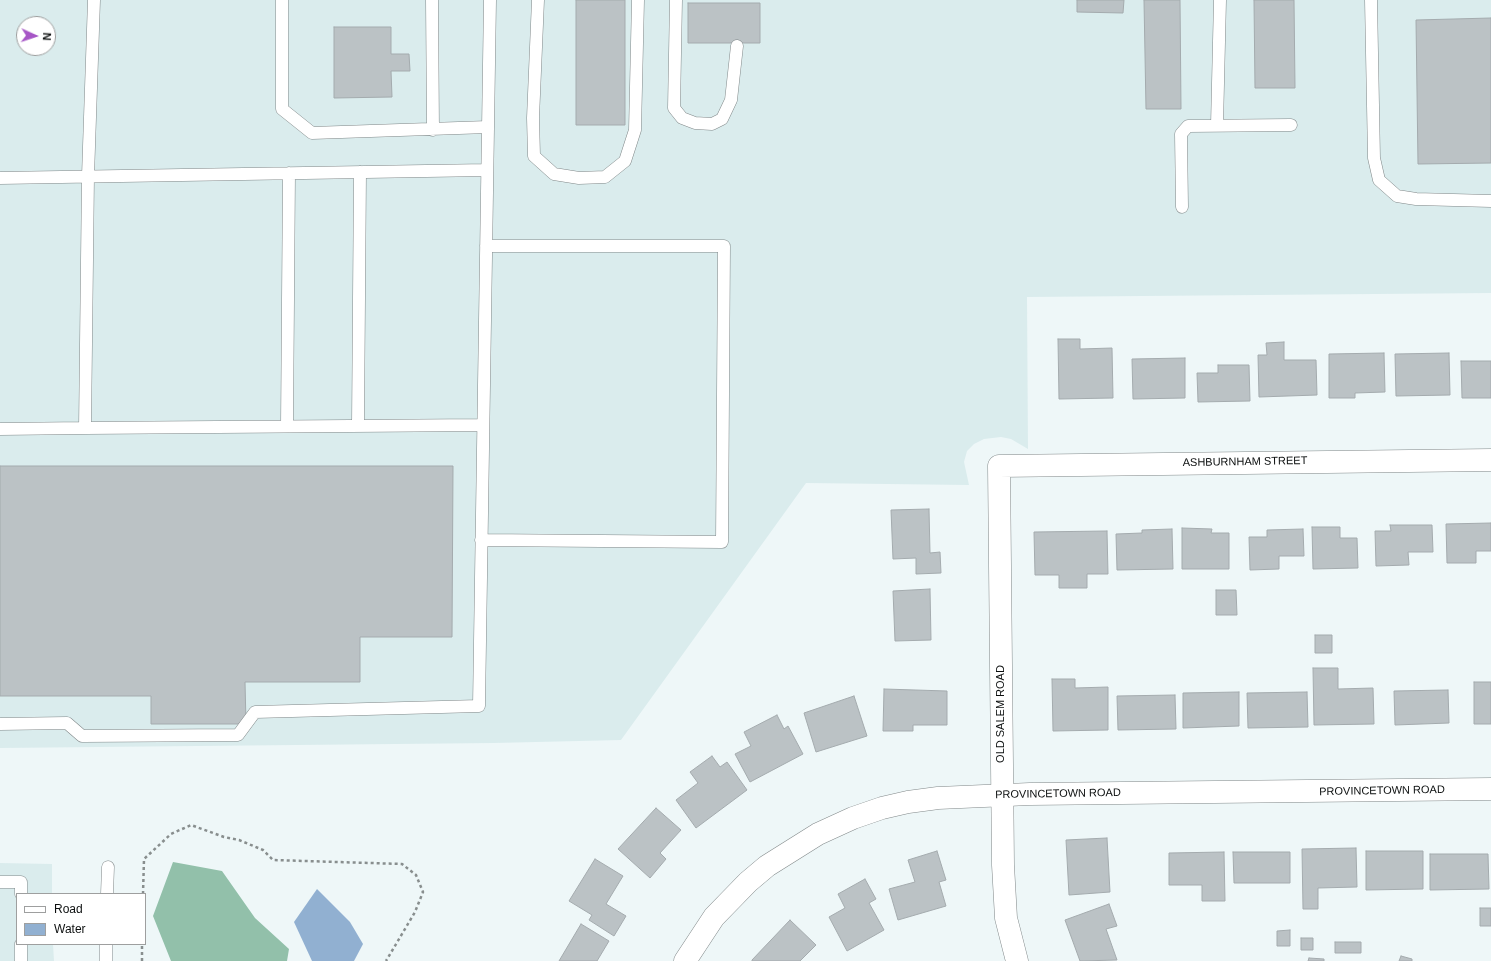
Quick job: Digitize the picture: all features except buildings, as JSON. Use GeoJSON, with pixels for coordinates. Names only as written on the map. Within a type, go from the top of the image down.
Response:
{"type":"FeatureCollection","features":[{"type":"Feature","properties":{"kind":"street","name":"ASHBURNHAM STREET"},"geometry":{"type":"LineString","coordinates":[[999,466],[1491,460]]}},
{"type":"Feature","properties":{"kind":"street","name":"OLD SALEM ROAD"},"geometry":{"type":"LineString","coordinates":[[999,466],[1001,795],[1003,865],[1006,918],[1017,961]]}},
{"type":"Feature","properties":{"kind":"street","name":"PROVINCETOWN ROAD"},"geometry":{"type":"LineString","coordinates":[[685,961],[714,917],[748,882],[787,853],[818,834],[853,818],[882,808],[908,802],[938,798],[1001,795],[1491,789]]}},
{"type":"Feature","properties":{"kind":"lane"},"geometry":{"type":"LineString","coordinates":[[85,428],[88,176],[94,0]]}},
{"type":"Feature","properties":{"kind":"lane"},"geometry":{"type":"LineString","coordinates":[[282,0],[282,109],[312,133],[488,127]]}},
{"type":"Feature","properties":{"kind":"lane"},"geometry":{"type":"LineString","coordinates":[[432,0],[433,130]]}},
{"type":"Feature","properties":{"kind":"lane"},"geometry":{"type":"LineString","coordinates":[[0,724],[67,723],[82,736],[238,735],[255,712],[479,706],[490,0]]}},
{"type":"Feature","properties":{"kind":"lane"},"geometry":{"type":"LineString","coordinates":[[538,0],[533,118],[534,156],[554,174],[579,178],[605,177],[625,161],[627,155],[635,130],[638,0]]}},
{"type":"Feature","properties":{"kind":"lane"},"geometry":{"type":"LineString","coordinates":[[676,0],[674,108],[682,118],[695,123],[712,124],[722,119],[731,100],[737,46]]}},
{"type":"Feature","properties":{"kind":"lane"},"geometry":{"type":"LineString","coordinates":[[1217,125],[1220,0]]}},
{"type":"Feature","properties":{"kind":"lane"},"geometry":{"type":"LineString","coordinates":[[1371,0],[1374,158],[1379,180],[1396,196],[1416,200],[1491,201]]}},
{"type":"Feature","properties":{"kind":"lane"},"geometry":{"type":"LineString","coordinates":[[1182,207],[1182,134],[1188,126],[1291,125]]}},
{"type":"Feature","properties":{"kind":"lane"},"geometry":{"type":"LineString","coordinates":[[0,178],[487,170]]}},
{"type":"Feature","properties":{"kind":"lane"},"geometry":{"type":"LineString","coordinates":[[358,425],[360,172]]}},
{"type":"Feature","properties":{"kind":"lane"},"geometry":{"type":"LineString","coordinates":[[288,426],[290,173]]}},
{"type":"Feature","properties":{"kind":"lane"},"geometry":{"type":"LineString","coordinates":[[481,540],[722,542],[724,246],[486,246]]}},
{"type":"Feature","properties":{"kind":"lane"},"geometry":{"type":"LineString","coordinates":[[0,429],[483,424]]}},
{"type":"Feature","properties":{"kind":"lane"},"geometry":{"type":"LineString","coordinates":[[107,893],[108,867]]}},
{"type":"Feature","properties":{"kind":"lane"},"geometry":{"type":"LineString","coordinates":[[0,882],[21,882],[21,893]]}},
{"type":"Feature","properties":{"kind":"lane"},"geometry":{"type":"LineString","coordinates":[[21,945],[21,961]]}},
{"type":"Feature","properties":{"kind":"lane"},"geometry":{"type":"LineString","coordinates":[[106,945],[106,961]]}},
{"type":"Feature","properties":{"kind":"path"},"geometry":{"type":"LineString","coordinates":[[143,893],[144,859],[171,834],[191,825],[224,837],[239,840],[263,850],[273,860],[402,864],[416,874],[423,892],[415,912],[386,961]]}},
{"type":"Feature","properties":{"kind":"path"},"geometry":{"type":"LineString","coordinates":[[142,945],[142,961]]}},
{"type":"Feature","properties":{"kind":"shaded area"},"geometry":{"type":"Polygon","coordinates":[[[0,0],[1491,0],[1491,293],[1027,297],[1028,449],[1011,439],[1001,437],[984,439],[974,444],[967,451],[964,462],[969,485],[806,483],[621,740],[494,743],[0,748],[0,0]]]}},
{"type":"Feature","properties":{"kind":"shaded area"},"geometry":{"type":"Polygon","coordinates":[[[0,863],[52,864],[52,893],[16,893],[16,945],[53,945],[54,961],[0,961],[0,863]]]}},
{"type":"Feature","properties":{"kind":"green space"},"geometry":{"type":"Polygon","coordinates":[[[173,862],[222,871],[255,918],[289,949],[287,961],[171,961],[153,916],[173,862]]]}},
{"type":"Feature","properties":{"kind":"water"},"geometry":{"type":"Polygon","coordinates":[[[317,889],[350,922],[363,944],[354,961],[312,961],[294,922],[317,889]]]}}]}
